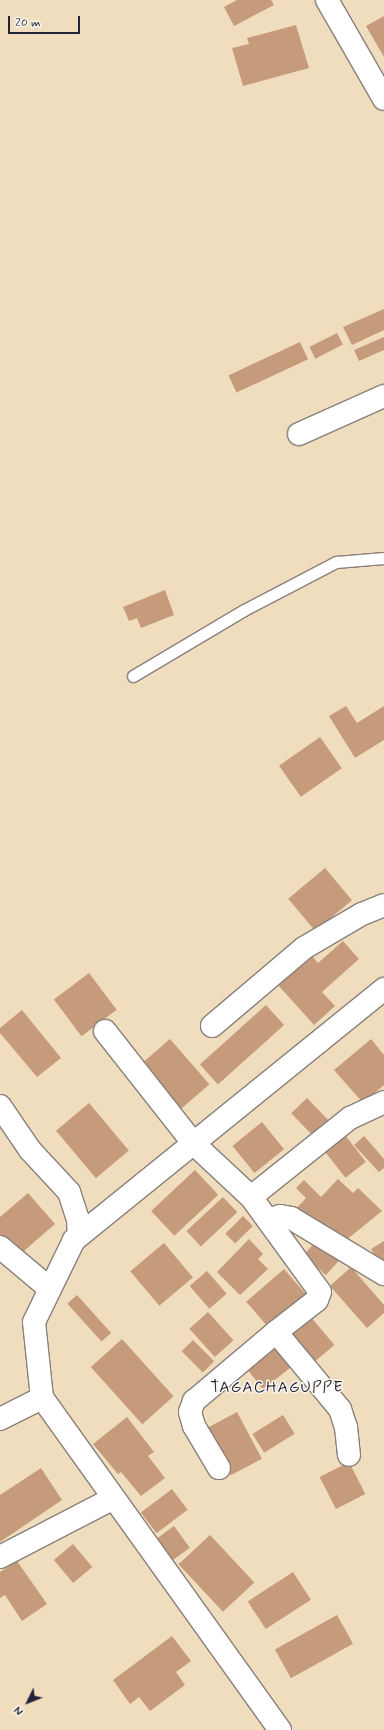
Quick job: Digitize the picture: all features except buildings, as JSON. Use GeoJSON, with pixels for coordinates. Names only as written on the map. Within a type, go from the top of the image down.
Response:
{"type":"FeatureCollection","features":[{"type":"Feature","properties":{"kind":"street"},"geometry":{"type":"LineString","coordinates":[[327,0],[383,95]]}},
{"type":"Feature","properties":{"kind":"street"},"geometry":{"type":"LineString","coordinates":[[299,434],[384,396]]}},
{"type":"Feature","properties":{"kind":"street"},"geometry":{"type":"LineString","coordinates":[[212,1026],[304,948],[362,914],[384,906]]}},
{"type":"Feature","properties":{"kind":"street"},"geometry":{"type":"LineString","coordinates":[[280,1730],[112,1499],[42,1398],[34,1322],[74,1240],[384,989]]}},
{"type":"Feature","properties":{"kind":"street"},"geometry":{"type":"LineString","coordinates":[[105,1031],[193,1143],[251,1197],[320,1292],[317,1300],[276,1332],[194,1401],[190,1412],[194,1426],[219,1468]]}},
{"type":"Feature","properties":{"kind":"street"},"geometry":{"type":"LineString","coordinates":[[251,1197],[344,1122],[372,1106],[384,1102]]}},
{"type":"Feature","properties":{"kind":"street"},"geometry":{"type":"LineString","coordinates":[[0,1106],[30,1150],[69,1192],[78,1219],[79,1236]]}},
{"type":"Feature","properties":{"kind":"street"},"geometry":{"type":"LineString","coordinates":[[268,1220],[280,1216],[291,1218],[384,1274]]}},
{"type":"Feature","properties":{"kind":"street"},"geometry":{"type":"LineString","coordinates":[[0,1247],[50,1289]]}},
{"type":"Feature","properties":{"kind":"street"},"geometry":{"type":"LineString","coordinates":[[276,1332],[340,1410],[346,1427],[348,1455]]}},
{"type":"Feature","properties":{"kind":"street"},"geometry":{"type":"LineString","coordinates":[[0,1419],[42,1398]]}},
{"type":"Feature","properties":{"kind":"street"},"geometry":{"type":"LineString","coordinates":[[0,1557],[112,1499]]}},
{"type":"Feature","properties":{"kind":"lane"},"geometry":{"type":"LineString","coordinates":[[133,676],[244,610],[336,562],[384,558]]}},
{"type":"Feature","properties":{"kind":"district","name":"TAGACHAGUPPE"},"geometry":{"type":"Point","coordinates":[277,1388]}}]}
